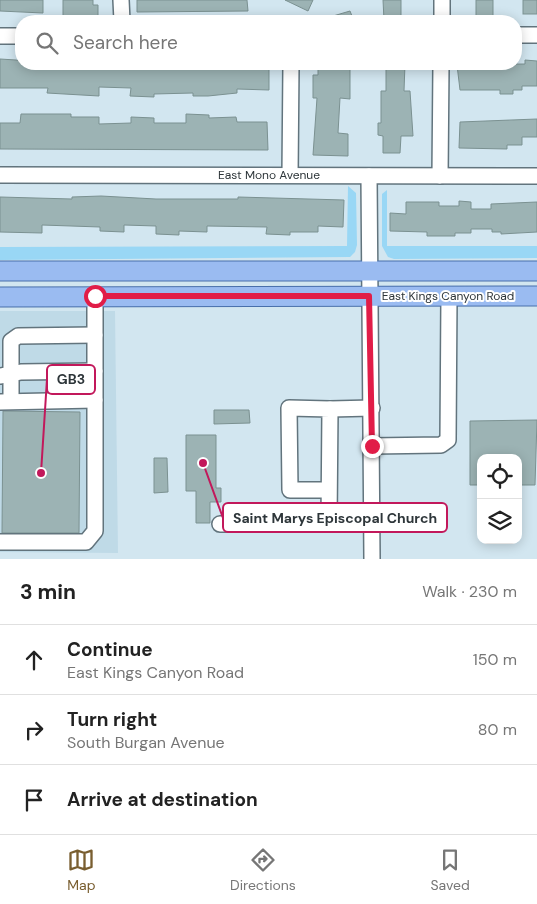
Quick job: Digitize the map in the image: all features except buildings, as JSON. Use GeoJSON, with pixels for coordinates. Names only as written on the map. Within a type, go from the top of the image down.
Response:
{"type":"FeatureCollection","features":[{"type":"Feature","properties":{"kind":"main road","name":"East Kings Canyon Road"},"geometry":{"type":"LineString","coordinates":[[0,271],[537,271]]}},
{"type":"Feature","properties":{"kind":"main road"},"geometry":{"type":"LineString","coordinates":[[0,283],[75,283],[119,271]]}},
{"type":"Feature","properties":{"kind":"main road","name":"East Kings Canyon Road"},"geometry":{"type":"LineString","coordinates":[[0,297],[537,296]]}},
{"type":"Feature","properties":{"kind":"street"},"geometry":{"type":"LineString","coordinates":[[122,0],[122,15]]}},
{"type":"Feature","properties":{"kind":"street"},"geometry":{"type":"LineString","coordinates":[[442,0],[442,15]]}},
{"type":"Feature","properties":{"kind":"street"},"geometry":{"type":"LineString","coordinates":[[522,35],[537,35]]}},
{"type":"Feature","properties":{"kind":"street"},"geometry":{"type":"LineString","coordinates":[[0,36],[15,36]]}},
{"type":"Feature","properties":{"kind":"street"},"geometry":{"type":"LineString","coordinates":[[290,175],[291,70]]}},
{"type":"Feature","properties":{"kind":"street"},"geometry":{"type":"LineString","coordinates":[[440,176],[441,70]]}},
{"type":"Feature","properties":{"kind":"street","name":"East Mono Avenue"},"geometry":{"type":"LineString","coordinates":[[0,175],[537,176]]}},
{"type":"Feature","properties":{"kind":"street"},"geometry":{"type":"LineString","coordinates":[[369,176],[372,559]]}},
{"type":"Feature","properties":{"kind":"street"},"geometry":{"type":"LineString","coordinates":[[0,542],[86,542],[95,531],[95,296]]}},
{"type":"Feature","properties":{"kind":"street"},"geometry":{"type":"LineString","coordinates":[[372,446],[441,445],[448,440],[449,296]]}},
{"type":"Feature","properties":{"kind":"street"},"geometry":{"type":"LineString","coordinates":[[95,335],[18,336],[11,341],[5,375],[5,402],[95,400]]}},
{"type":"Feature","properties":{"kind":"street"},"geometry":{"type":"LineString","coordinates":[[5,375],[21,372],[95,371]]}},
{"type":"Feature","properties":{"kind":"street"},"geometry":{"type":"LineString","coordinates":[[329,490],[290,490],[289,408],[372,408]]}},
{"type":"Feature","properties":{"kind":"street"},"geometry":{"type":"LineString","coordinates":[[328,523],[330,408]]}},
{"type":"Feature","properties":{"kind":"street"},"geometry":{"type":"LineString","coordinates":[[220,524],[372,522]]}},
{"type":"Feature","properties":{"kind":"shaded area"},"geometry":{"type":"Polygon","coordinates":[[[348,186],[356,193],[357,245],[355,252],[350,257],[0,260],[0,247],[347,246],[348,186]]]}},
{"type":"Feature","properties":{"kind":"shaded area"},"geometry":{"type":"Polygon","coordinates":[[[387,190],[387,246],[537,246],[537,258],[394,259],[388,257],[382,246],[382,194],[387,190]]]}},
{"type":"Feature","properties":{"kind":"shaded area"},"geometry":{"type":"Polygon","coordinates":[[[0,311],[115,311],[118,553],[0,552],[0,311]]]}},
{"type":"Feature","properties":{"kind":"place","name":"Saint Marys Episcopal Church"},"geometry":{"type":"Point","coordinates":[203,463]}},
{"type":"Feature","properties":{"kind":"place","name":"GB3"},"geometry":{"type":"Point","coordinates":[41,473]}},
{"type":"Feature","properties":{"kind":"route"},"geometry":{"type":"LineString","coordinates":[[95,296],[369,296],[372,446]]}}]}
